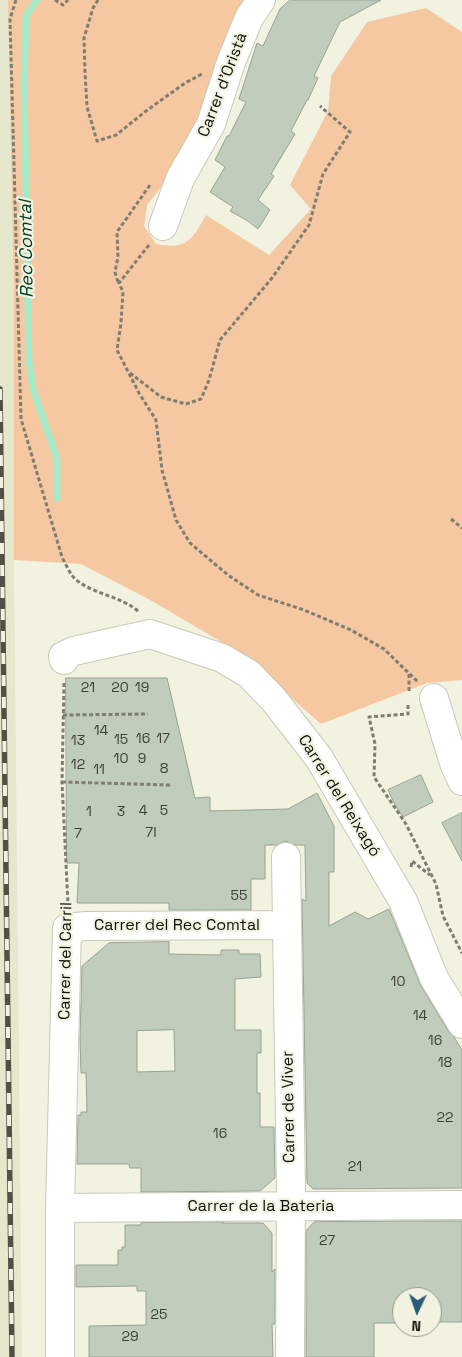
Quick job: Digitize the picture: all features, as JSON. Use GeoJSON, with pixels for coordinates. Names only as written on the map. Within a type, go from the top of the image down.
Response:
{"type":"FeatureCollection","features":[{"type":"Feature","properties":{"kind":"street","name":"Carrer d'Oristà"},"geometry":{"type":"LineString","coordinates":[[164,226],[180,179],[211,124],[231,62],[249,18],[261,0]]}},
{"type":"Feature","properties":{"kind":"street"},"geometry":{"type":"LineString","coordinates":[[64,660],[63,656],[145,624]]}},
{"type":"Feature","properties":{"kind":"street","name":"Carrer del Reixagó"},"geometry":{"type":"LineString","coordinates":[[145,624],[222,658],[249,674],[274,700],[319,758],[403,901],[434,978],[462,1024]]}},
{"type":"Feature","properties":{"kind":"street"},"geometry":{"type":"LineString","coordinates":[[434,698],[454,762],[462,781]]}},
{"type":"Feature","properties":{"kind":"street","name":"Carrer de Viver"},"geometry":{"type":"LineString","coordinates":[[286,857],[291,1206],[290,1357]]}},
{"type":"Feature","properties":{"kind":"street","name":"Carrer del Rec Comtal"},"geometry":{"type":"LineString","coordinates":[[67,928],[86,926],[287,925]]}},
{"type":"Feature","properties":{"kind":"street","name":"Carrer del Carril"},"geometry":{"type":"LineString","coordinates":[[60,1357],[60,1208],[67,928]]}},
{"type":"Feature","properties":{"kind":"street","name":"Carrer de la Bateria"},"geometry":{"type":"LineString","coordinates":[[60,1208],[462,1205]]}},
{"type":"Feature","properties":{"kind":"path"},"geometry":{"type":"LineString","coordinates":[[16,0],[10,18],[21,419],[62,557],[72,576],[86,587],[113,597],[134,608],[145,624]]}},
{"type":"Feature","properties":{"kind":"path"},"geometry":{"type":"LineString","coordinates":[[55,0],[63,5],[68,0]]}},
{"type":"Feature","properties":{"kind":"path"},"geometry":{"type":"LineString","coordinates":[[98,0],[93,8],[84,38],[84,72],[88,107],[97,140],[116,135],[146,110],[203,73],[200,81]]}},
{"type":"Feature","properties":{"kind":"path"},"geometry":{"type":"LineString","coordinates":[[128,372],[161,397],[186,404],[201,399],[209,380],[220,340],[272,278],[309,225],[322,174],[350,132],[320,106]]}},
{"type":"Feature","properties":{"kind":"path"},"geometry":{"type":"LineString","coordinates":[[152,183],[117,232],[118,257],[115,272],[123,292],[117,350],[156,420],[162,470],[176,520],[190,543],[228,575],[258,595],[304,610],[351,630],[384,649],[434,698]]}},
{"type":"Feature","properties":{"kind":"path"},"geometry":{"type":"LineString","coordinates":[[119,283],[164,226]]}},
{"type":"Feature","properties":{"kind":"path"},"geometry":{"type":"LineString","coordinates":[[451,519],[462,528]]}},
{"type":"Feature","properties":{"kind":"path","name":"Carrer del Carril"},"geometry":{"type":"LineString","coordinates":[[64,660],[62,782],[69,912],[67,928]]}},
{"type":"Feature","properties":{"kind":"path"},"geometry":{"type":"LineString","coordinates":[[63,715],[148,714]]}},
{"type":"Feature","properties":{"kind":"path"},"geometry":{"type":"LineString","coordinates":[[408,714],[369,717],[375,744],[374,776],[406,824],[436,884],[442,916],[462,953]]}},
{"type":"Feature","properties":{"kind":"path"},"geometry":{"type":"LineString","coordinates":[[62,782],[170,785]]}},
{"type":"Feature","properties":{"kind":"shaded area"},"geometry":{"type":"Polygon","coordinates":[[[0,0],[11,0],[14,560],[22,1357],[0,1357],[0,0]]]}},
{"type":"Feature","properties":{"kind":"shaded area"},"geometry":{"type":"Polygon","coordinates":[[[8,0],[246,0],[183,159],[147,205],[144,226],[156,244],[175,246],[182,244],[192,237],[206,215],[269,255],[311,209],[290,185],[328,111],[331,76],[367,22],[426,8],[462,32],[462,680],[427,683],[321,724],[240,653],[152,601],[81,564],[14,560],[14,293],[8,0]]]}},
{"type":"Feature","properties":{"kind":"building"},"geometry":{"type":"Polygon","coordinates":[[[290,0],[381,0],[340,22],[314,76],[318,78],[291,131],[295,134],[271,174],[274,176],[258,200],[270,210],[258,229],[230,211],[233,207],[210,192],[225,167],[215,160],[246,102],[239,99],[257,43],[263,46],[280,9],[290,0]]]}},
{"type":"Feature","properties":{"kind":"building"},"geometry":{"type":"Polygon","coordinates":[[[66,678],[167,678],[195,798],[210,797],[210,811],[288,809],[317,793],[334,826],[334,872],[329,872],[329,926],[355,912],[368,919],[389,909],[421,986],[462,1050],[462,1188],[313,1189],[307,1183],[302,899],[306,901],[305,845],[295,845],[285,841],[277,845],[265,845],[265,879],[251,879],[251,910],[169,910],[169,903],[77,903],[79,863],[67,863],[66,678]]]}},
{"type":"Feature","properties":{"kind":"building"},"geometry":{"type":"Polygon","coordinates":[[[421,775],[433,802],[403,817],[388,790],[421,775]]]}},
{"type":"Feature","properties":{"kind":"building"},"geometry":{"type":"Polygon","coordinates":[[[462,813],[462,861],[442,823],[462,813]]]}},
{"type":"Feature","properties":{"kind":"building"},"geometry":{"type":"Polygon","coordinates":[[[169,942],[169,954],[221,955],[221,950],[239,950],[239,954],[260,954],[261,977],[235,979],[235,1030],[261,1030],[261,1053],[257,1053],[257,1093],[260,1093],[260,1127],[274,1127],[275,1178],[260,1191],[141,1192],[141,1168],[130,1168],[129,1164],[77,1164],[78,1115],[81,1115],[81,1112],[87,1112],[86,1073],[81,1073],[82,966],[109,943],[169,942]],[[174,1030],[137,1031],[137,1072],[175,1071],[174,1030]]]}},
{"type":"Feature","properties":{"kind":"building"},"geometry":{"type":"Polygon","coordinates":[[[462,1221],[462,1322],[442,1322],[442,1287],[392,1287],[392,1323],[374,1323],[374,1357],[306,1357],[306,1231],[314,1222],[462,1221]]]}},
{"type":"Feature","properties":{"kind":"building"},"geometry":{"type":"Polygon","coordinates":[[[141,1223],[263,1223],[272,1233],[272,1272],[275,1269],[275,1324],[272,1324],[273,1357],[89,1357],[89,1326],[146,1325],[146,1291],[137,1291],[137,1286],[76,1287],[76,1265],[118,1265],[118,1250],[122,1250],[122,1247],[125,1247],[125,1225],[141,1225],[141,1223]]]}},
{"type":"Feature","properties":{"kind":"waterway","name":"Rec Comtal"},"geometry":{"type":"LineString","coordinates":[[37,0],[26,15],[24,85],[29,362],[33,389],[57,459],[57,498]]}},
{"type":"Feature","properties":{"kind":"railway"},"geometry":{"type":"LineString","coordinates":[[0,389],[12,1357]]}}]}
